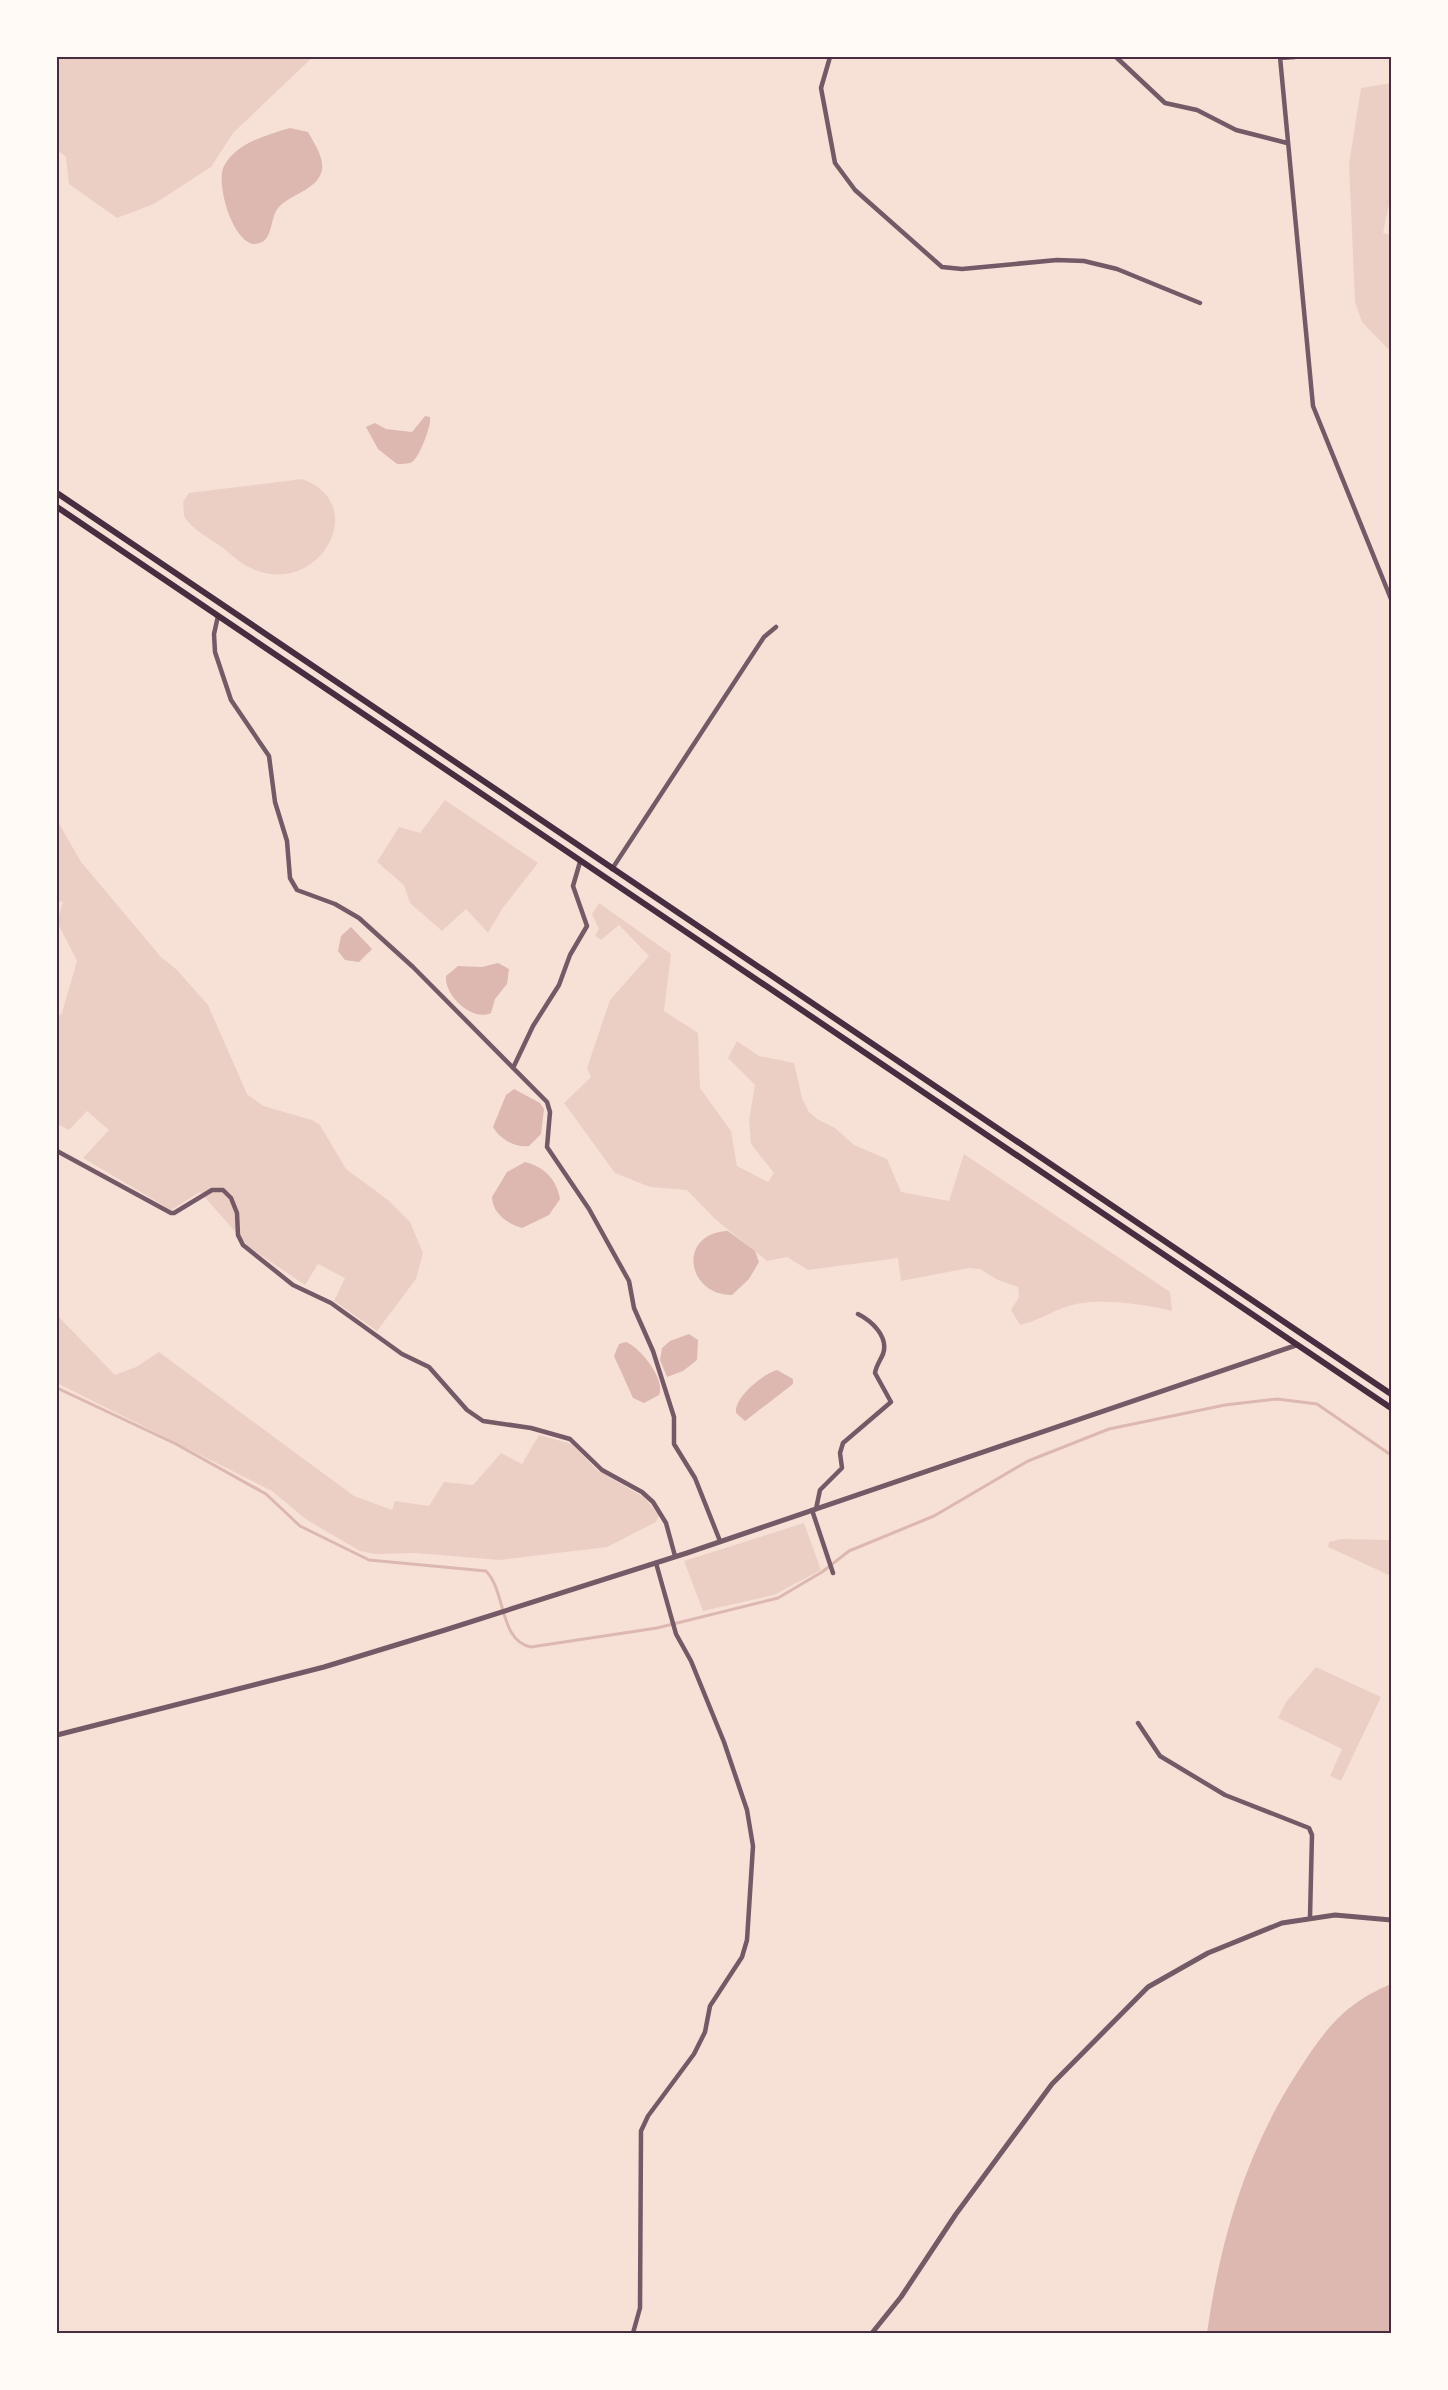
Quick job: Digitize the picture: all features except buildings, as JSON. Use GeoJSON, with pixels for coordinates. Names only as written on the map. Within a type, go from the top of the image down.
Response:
{"type":"FeatureCollection","features":[{"type":"Feature","properties":{"kind":"main road"},"geometry":{"type":"LineString","coordinates":[[57,493],[1391,1394]]}},
{"type":"Feature","properties":{"kind":"main road"},"geometry":{"type":"LineString","coordinates":[[57,507],[1391,1408]]}},
{"type":"Feature","properties":{"kind":"street"},"geometry":{"type":"LineString","coordinates":[[830,57],[821,88],[830,150],[838,169],[855,190],[942,267],[962,269],[1057,260],[1084,261],[1117,269],[1200,303]]}},
{"type":"Feature","properties":{"kind":"street"},"geometry":{"type":"LineString","coordinates":[[1116,57],[1165,103],[1197,110],[1236,130],[1287,143]]}},
{"type":"Feature","properties":{"kind":"street"},"geometry":{"type":"LineString","coordinates":[[1296,57],[1280,58],[1313,406],[1391,599]]}},
{"type":"Feature","properties":{"kind":"street"},"geometry":{"type":"LineString","coordinates":[[218,616],[214,634],[215,652],[231,700],[269,756],[275,802],[287,841],[290,878],[297,890],[335,903],[359,918],[413,967],[547,1102],[550,1112],[547,1147],[589,1209],[628,1281],[634,1308],[653,1351],[674,1417],[674,1444],[695,1478],[720,1541]]}},
{"type":"Feature","properties":{"kind":"street"},"geometry":{"type":"LineString","coordinates":[[612,869],[764,637],[776,627]]}},
{"type":"Feature","properties":{"kind":"street"},"geometry":{"type":"LineString","coordinates":[[513,1068],[533,1026],[559,985],[570,955],[587,926],[573,886],[580,862]]}},
{"type":"Feature","properties":{"kind":"street"},"geometry":{"type":"LineString","coordinates":[[57,1151],[171,1213],[212,1190],[223,1190],[231,1198],[237,1213],[238,1235],[243,1245],[293,1285],[331,1303],[402,1354],[429,1367],[467,1410],[483,1421],[531,1428],[570,1439],[602,1470],[642,1492],[653,1502],[666,1523],[675,1556]]}},
{"type":"Feature","properties":{"kind":"street"},"geometry":{"type":"LineString","coordinates":[[833,1572],[814,1510],[820,1490],[842,1468],[840,1453],[843,1443],[891,1402],[875,1373],[884,1352],[883,1339],[873,1324],[858,1314]]}},
{"type":"Feature","properties":{"kind":"street"},"geometry":{"type":"LineString","coordinates":[[57,1735],[324,1667],[656,1563],[1297,1345]]}},
{"type":"Feature","properties":{"kind":"street"},"geometry":{"type":"LineString","coordinates":[[633,2333],[640,2308],[641,2131],[648,2116],[694,2054],[705,2032],[710,2006],[742,1957],[747,1940],[753,1846],[747,1810],[724,1742],[691,1661],[676,1634],[656,1563]]}},
{"type":"Feature","properties":{"kind":"street"},"geometry":{"type":"LineString","coordinates":[[1138,1724],[1160,1756],[1225,1795],[1309,1828],[1312,1835],[1310,1917]]}},
{"type":"Feature","properties":{"kind":"street"},"geometry":{"type":"LineString","coordinates":[[872,2333],[901,2297],[956,2214],[1052,2084],[1137,1995],[1171,1972],[1224,1946],[1282,1923],[1335,1915],[1391,1920]]}},
{"type":"Feature","properties":{"kind":"shaded area"},"geometry":{"type":"Polygon","coordinates":[[[57,57],[313,57],[233,133],[211,167],[154,204],[117,218],[69,184],[66,157],[57,150],[57,57]]]}},
{"type":"Feature","properties":{"kind":"shaded area"},"geometry":{"type":"Polygon","coordinates":[[[1391,83],[1391,194],[1383,233],[1391,235],[1391,352],[1362,322],[1355,302],[1349,164],[1361,88],[1391,83]]]}},
{"type":"Feature","properties":{"kind":"shaded area"},"geometry":{"type":"Polygon","coordinates":[[[290,128],[308,132],[322,160],[322,170],[315,182],[278,208],[265,240],[255,244],[247,241],[233,224],[224,198],[222,174],[224,166],[236,151],[244,146],[262,137],[290,128]]]}},
{"type":"Feature","properties":{"kind":"shaded area"},"geometry":{"type":"Polygon","coordinates":[[[425,416],[430,417],[427,434],[415,459],[409,463],[397,464],[378,449],[366,427],[375,423],[386,429],[412,432],[425,416]]]}},
{"type":"Feature","properties":{"kind":"shaded area"},"geometry":{"type":"Polygon","coordinates":[[[302,479],[323,491],[333,508],[335,526],[329,544],[316,560],[298,571],[277,574],[253,569],[196,529],[184,516],[183,502],[189,493],[302,479]]]}},
{"type":"Feature","properties":{"kind":"shaded area"},"geometry":{"type":"Polygon","coordinates":[[[445,800],[538,863],[502,909],[488,933],[466,909],[442,931],[410,903],[404,885],[377,862],[399,827],[420,833],[445,800]]]}},
{"type":"Feature","properties":{"kind":"shaded area"},"geometry":{"type":"Polygon","coordinates":[[[57,820],[81,862],[161,957],[177,970],[208,1005],[247,1094],[263,1106],[312,1120],[320,1125],[346,1169],[388,1200],[410,1222],[423,1253],[416,1279],[377,1331],[334,1301],[345,1278],[318,1264],[305,1285],[249,1247],[200,1192],[171,1210],[83,1158],[109,1130],[87,1111],[69,1130],[57,1124],[57,1017],[62,1013],[77,961],[57,922],[63,902],[57,901],[57,820]]]}},
{"type":"Feature","properties":{"kind":"shaded area"},"geometry":{"type":"Polygon","coordinates":[[[599,903],[671,954],[664,1011],[698,1033],[700,1088],[731,1131],[737,1166],[768,1182],[774,1173],[751,1144],[749,1120],[755,1085],[728,1058],[737,1041],[759,1056],[794,1063],[802,1098],[809,1112],[835,1128],[854,1145],[887,1159],[901,1192],[949,1201],[964,1154],[1170,1292],[1172,1311],[1134,1304],[1080,1303],[1020,1325],[1011,1310],[1019,1297],[1018,1287],[998,1280],[980,1269],[969,1268],[901,1281],[898,1258],[808,1270],[787,1257],[767,1261],[715,1219],[687,1190],[650,1187],[615,1173],[564,1103],[591,1077],[587,1068],[610,1000],[649,956],[619,925],[601,940],[595,936],[599,929],[592,914],[599,903]]]}},
{"type":"Feature","properties":{"kind":"shaded area"},"geometry":{"type":"Polygon","coordinates":[[[351,927],[372,949],[359,962],[345,960],[338,951],[341,936],[351,927]]]}},
{"type":"Feature","properties":{"kind":"shaded area"},"geometry":{"type":"Polygon","coordinates":[[[498,963],[509,969],[507,984],[495,999],[491,1013],[476,1014],[454,998],[446,976],[458,966],[482,967],[498,963]]]}},
{"type":"Feature","properties":{"kind":"shaded area"},"geometry":{"type":"Polygon","coordinates":[[[514,1089],[540,1103],[544,1109],[541,1134],[529,1146],[518,1146],[508,1142],[493,1127],[506,1095],[514,1089]]]}},
{"type":"Feature","properties":{"kind":"shaded area"},"geometry":{"type":"Polygon","coordinates":[[[525,1162],[549,1175],[560,1199],[549,1215],[522,1228],[511,1224],[498,1213],[492,1197],[507,1172],[525,1162]]]}},
{"type":"Feature","properties":{"kind":"shaded area"},"geometry":{"type":"Polygon","coordinates":[[[728,1231],[755,1251],[759,1262],[749,1279],[732,1295],[717,1292],[705,1285],[697,1275],[694,1264],[695,1252],[701,1242],[712,1234],[728,1231]]]}},
{"type":"Feature","properties":{"kind":"shaded area"},"geometry":{"type":"Polygon","coordinates":[[[57,1315],[115,1375],[136,1367],[159,1352],[354,1496],[392,1510],[395,1501],[429,1506],[444,1482],[473,1485],[501,1453],[522,1464],[539,1435],[572,1444],[597,1470],[645,1498],[659,1515],[656,1522],[607,1547],[499,1560],[415,1553],[375,1554],[360,1551],[307,1520],[272,1491],[57,1383],[57,1315]]]}},
{"type":"Feature","properties":{"kind":"shaded area"},"geometry":{"type":"Polygon","coordinates":[[[689,1334],[698,1340],[697,1360],[683,1371],[667,1377],[660,1360],[662,1348],[670,1341],[689,1334]]]}},
{"type":"Feature","properties":{"kind":"shaded area"},"geometry":{"type":"Polygon","coordinates":[[[626,1342],[645,1357],[659,1381],[659,1395],[644,1403],[633,1398],[614,1356],[619,1344],[626,1342]]]}},
{"type":"Feature","properties":{"kind":"shaded area"},"geometry":{"type":"Polygon","coordinates":[[[777,1370],[793,1379],[793,1384],[745,1421],[736,1413],[744,1393],[764,1376],[777,1370]]]}},
{"type":"Feature","properties":{"kind":"shaded area"},"geometry":{"type":"Polygon","coordinates":[[[804,1523],[821,1570],[774,1595],[703,1611],[684,1561],[804,1523]]]}},
{"type":"Feature","properties":{"kind":"shaded area"},"geometry":{"type":"Polygon","coordinates":[[[1341,1539],[1391,1540],[1391,1576],[1328,1547],[1329,1542],[1341,1539]]]}},
{"type":"Feature","properties":{"kind":"shaded area"},"geometry":{"type":"Polygon","coordinates":[[[1316,1667],[1381,1697],[1341,1781],[1330,1776],[1342,1749],[1278,1718],[1286,1702],[1316,1667]]]}},
{"type":"Feature","properties":{"kind":"shaded area"},"geometry":{"type":"Polygon","coordinates":[[[1391,1984],[1391,2333],[1207,2333],[1219,2264],[1238,2198],[1263,2134],[1279,2103],[1307,2058],[1336,2020],[1360,2000],[1391,1984]]]}},
{"type":"Feature","properties":{"kind":"waterway"},"geometry":{"type":"LineString","coordinates":[[57,1388],[176,1444],[266,1494],[300,1526],[369,1560],[486,1571],[497,1590],[513,1635],[521,1643],[531,1647],[657,1628],[778,1598],[822,1572],[849,1551],[934,1516],[1028,1461],[1109,1429],[1225,1405],[1277,1399],[1317,1404],[1391,1455]]}}]}
